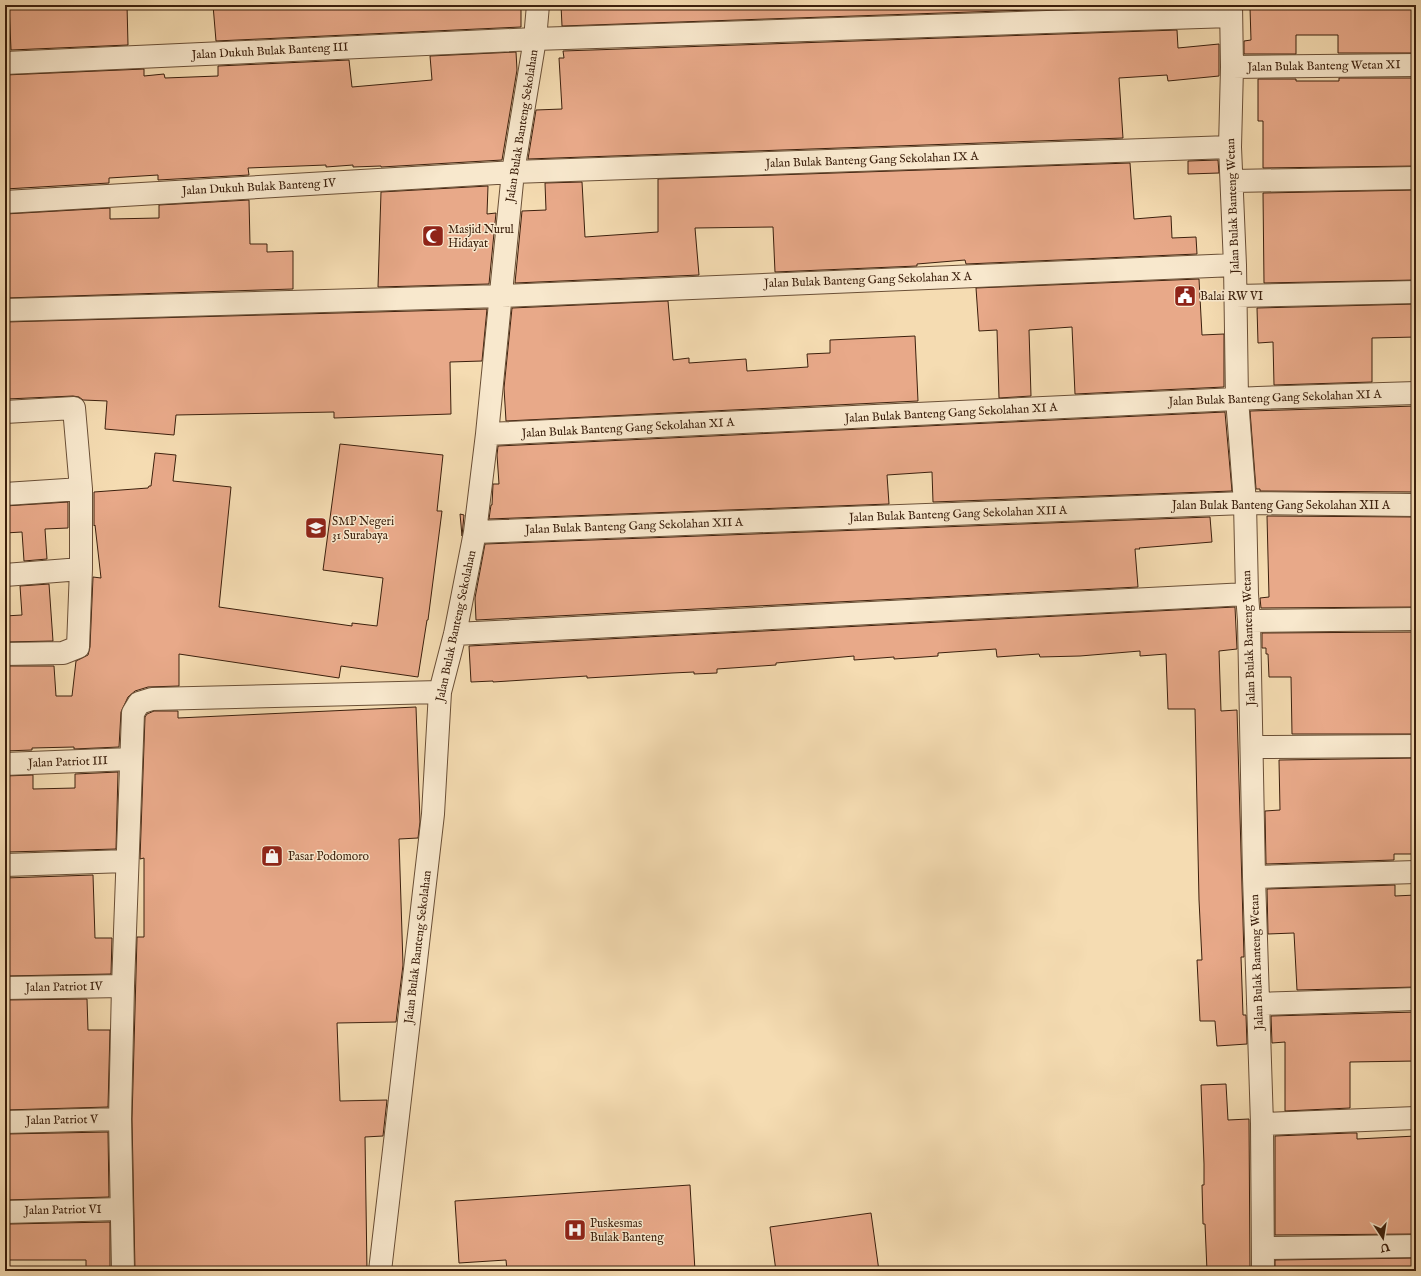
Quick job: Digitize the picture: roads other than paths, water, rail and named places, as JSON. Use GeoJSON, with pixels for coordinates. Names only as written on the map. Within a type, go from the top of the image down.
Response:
{"type":"FeatureCollection","features":[{"type":"Feature","properties":{"kind":"street","name":"Jalan Bulak Banteng Sekolahan"},"geometry":{"type":"LineString","coordinates":[[380,1271],[433,814],[440,692],[455,634],[475,532],[487,434],[513,172],[535,39],[538,5]]}},
{"type":"Feature","properties":{"kind":"street","name":"Jalan Dukuh Bulak Banteng III"},"geometry":{"type":"LineString","coordinates":[[5,63],[1231,10]]}},
{"type":"Feature","properties":{"kind":"street","name":"Jalan Bulak Banteng Wetan"},"geometry":{"type":"LineString","coordinates":[[1231,10],[1232,67],[1230,147],[1236,296],[1238,399],[1245,503],[1246,594],[1250,621],[1254,877],[1262,1124],[1263,1271]]}},
{"type":"Feature","properties":{"kind":"street","name":"Jalan Bulak Banteng Wetan XI"},"geometry":{"type":"LineString","coordinates":[[1232,67],[1416,65]]}},
{"type":"Feature","properties":{"kind":"street","name":"Jalan Bulak Banteng Gang Sekolahan IX A"},"geometry":{"type":"LineString","coordinates":[[513,172],[1230,147]]}},
{"type":"Feature","properties":{"kind":"street","name":"Jalan Dukuh Bulak Banteng IV"},"geometry":{"type":"LineString","coordinates":[[5,202],[513,172]]}},
{"type":"Feature","properties":{"kind":"street"},"geometry":{"type":"LineString","coordinates":[[1232,181],[1416,178]]}},
{"type":"Feature","properties":{"kind":"street","name":"Jalan Bulak Banteng Gang Sekolahan X A"},"geometry":{"type":"LineString","coordinates":[[5,310],[501,296],[1235,265]]}},
{"type":"Feature","properties":{"kind":"street"},"geometry":{"type":"LineString","coordinates":[[1236,296],[1416,292]]}},
{"type":"Feature","properties":{"kind":"street","name":"Jalan Bulak Banteng Gang Sekolahan XI A"},"geometry":{"type":"LineString","coordinates":[[487,434],[1238,399],[1416,393]]}},
{"type":"Feature","properties":{"kind":"street"},"geometry":{"type":"LineString","coordinates":[[5,412],[74,408],[81,489],[82,569],[78,647],[63,654],[5,654]]}},
{"type":"Feature","properties":{"kind":"street"},"geometry":{"type":"LineString","coordinates":[[5,494],[81,489]]}},
{"type":"Feature","properties":{"kind":"street","name":"Jalan Bulak Banteng Gang Sekolahan XII A"},"geometry":{"type":"LineString","coordinates":[[475,532],[1245,503],[1416,505]]}},
{"type":"Feature","properties":{"kind":"street"},"geometry":{"type":"LineString","coordinates":[[5,575],[82,569]]}},
{"type":"Feature","properties":{"kind":"street"},"geometry":{"type":"LineString","coordinates":[[455,634],[1246,594]]}},
{"type":"Feature","properties":{"kind":"street"},"geometry":{"type":"LineString","coordinates":[[1250,621],[1416,619]]}},
{"type":"Feature","properties":{"kind":"street"},"geometry":{"type":"LineString","coordinates":[[123,1271],[120,1209],[122,986],[131,759],[134,713],[139,703],[152,700],[440,692]]}},
{"type":"Feature","properties":{"kind":"street"},"geometry":{"type":"LineString","coordinates":[[1252,747],[1416,746]]}},
{"type":"Feature","properties":{"kind":"street","name":"Jalan Patriot III"},"geometry":{"type":"LineString","coordinates":[[5,764],[131,759]]}},
{"type":"Feature","properties":{"kind":"street"},"geometry":{"type":"LineString","coordinates":[[5,865],[127,861]]}},
{"type":"Feature","properties":{"kind":"street"},"geometry":{"type":"LineString","coordinates":[[1254,877],[1416,872]]}},
{"type":"Feature","properties":{"kind":"street","name":"Jalan Patriot IV"},"geometry":{"type":"LineString","coordinates":[[5,988],[122,986]]}},
{"type":"Feature","properties":{"kind":"street"},"geometry":{"type":"LineString","coordinates":[[1258,1004],[1416,999]]}},
{"type":"Feature","properties":{"kind":"street"},"geometry":{"type":"LineString","coordinates":[[1262,1124],[1416,1118]]}},
{"type":"Feature","properties":{"kind":"street","name":"Jalan Patriot V"},"geometry":{"type":"LineString","coordinates":[[5,1122],[120,1119]]}},
{"type":"Feature","properties":{"kind":"street","name":"Jalan Patriot VI"},"geometry":{"type":"LineString","coordinates":[[5,1212],[120,1209]]}},
{"type":"Feature","properties":{"kind":"street"},"geometry":{"type":"LineString","coordinates":[[1263,1248],[1416,1246]]}},
{"type":"Feature","properties":{"kind":"place","name":"Masjid Nurul Hidayat"},"geometry":{"type":"Point","coordinates":[433,236]}},
{"type":"Feature","properties":{"kind":"place","name":"Balai RW VI"},"geometry":{"type":"Point","coordinates":[1185,296]}},
{"type":"Feature","properties":{"kind":"place","name":"SMP Negeri 31 Surabaya"},"geometry":{"type":"Point","coordinates":[316,528]}},
{"type":"Feature","properties":{"kind":"place","name":"Pasar Podomoro"},"geometry":{"type":"Point","coordinates":[272,856]}},
{"type":"Feature","properties":{"kind":"place","name":"Puskesmas Bulak Banteng"},"geometry":{"type":"Point","coordinates":[575,1230]}}]}
